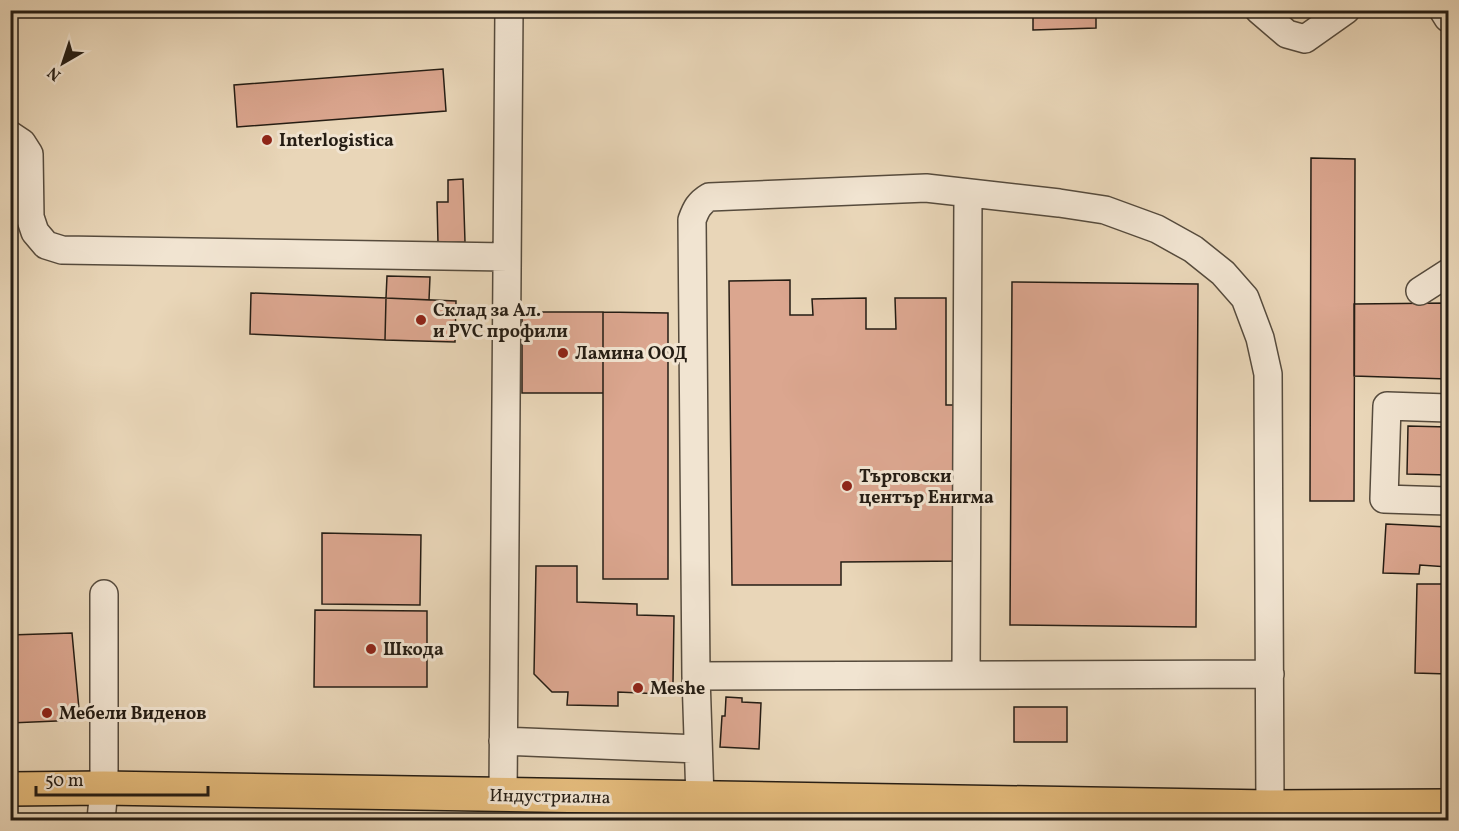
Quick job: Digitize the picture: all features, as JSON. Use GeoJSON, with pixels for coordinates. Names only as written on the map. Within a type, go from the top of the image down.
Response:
{"type":"FeatureCollection","features":[{"type":"Feature","properties":{"kind":"main road","name":"Индустриална"},"geometry":{"type":"LineString","coordinates":[[10,789],[104,788],[1270,807],[1449,806]]}},
{"type":"Feature","properties":{"kind":"street"},"geometry":{"type":"LineString","coordinates":[[503,795],[509,10]]}},
{"type":"Feature","properties":{"kind":"street"},"geometry":{"type":"LineString","coordinates":[[1259,10],[1287,34],[1305,39],[1347,10]]}},
{"type":"Feature","properties":{"kind":"street"},"geometry":{"type":"LineString","coordinates":[[1443,10],[1448,18]]}},
{"type":"Feature","properties":{"kind":"street"},"geometry":{"type":"LineString","coordinates":[[10,135],[22,143],[29,154],[30,217],[35,232],[46,244],[62,250],[507,257]]}},
{"type":"Feature","properties":{"kind":"street"},"geometry":{"type":"LineString","coordinates":[[700,799],[696,676],[692,220],[701,201],[709,196],[926,188],[1105,210],[1157,229],[1193,249],[1223,273],[1245,298],[1260,338],[1268,374],[1270,807]]}},
{"type":"Feature","properties":{"kind":"street"},"geometry":{"type":"LineString","coordinates":[[966,675],[968,193]]}},
{"type":"Feature","properties":{"kind":"street"},"geometry":{"type":"LineString","coordinates":[[1420,291],[1449,273]]}},
{"type":"Feature","properties":{"kind":"street"},"geometry":{"type":"LineString","coordinates":[[1449,408],[1387,406],[1384,499],[1449,501]]}},
{"type":"Feature","properties":{"kind":"street"},"geometry":{"type":"LineString","coordinates":[[101,820],[104,788],[104,594]]}},
{"type":"Feature","properties":{"kind":"street"},"geometry":{"type":"LineString","coordinates":[[696,676],[1270,674]]}},
{"type":"Feature","properties":{"kind":"street"},"geometry":{"type":"LineString","coordinates":[[503,741],[698,750]]}},
{"type":"Feature","properties":{"kind":"building"},"geometry":{"type":"Polygon","coordinates":[[[1033,10],[1096,10],[1096,28],[1033,30],[1033,10]]]}},
{"type":"Feature","properties":{"kind":"building"},"geometry":{"type":"Polygon","coordinates":[[[443,69],[446,111],[237,127],[234,85],[443,69]]]}},
{"type":"Feature","properties":{"kind":"building"},"geometry":{"type":"Polygon","coordinates":[[[1311,158],[1355,159],[1354,501],[1310,501],[1311,158]]]}},
{"type":"Feature","properties":{"kind":"building"},"geometry":{"type":"Polygon","coordinates":[[[463,179],[465,242],[438,243],[437,202],[448,202],[448,180],[463,179]]]}},
{"type":"Feature","properties":{"kind":"building"},"geometry":{"type":"Polygon","coordinates":[[[387,276],[430,277],[429,300],[386,298],[387,276]]]}},
{"type":"Feature","properties":{"kind":"building","name":"Търговски център Енигма"},"geometry":{"type":"Polygon","coordinates":[[[790,280],[790,315],[813,315],[812,299],[866,298],[866,329],[896,329],[895,298],[946,298],[946,405],[962,405],[964,561],[841,562],[841,585],[732,585],[729,281],[790,280]]]}},
{"type":"Feature","properties":{"kind":"building"},"geometry":{"type":"Polygon","coordinates":[[[1012,282],[1198,284],[1196,627],[1010,625],[1012,282]]]}},
{"type":"Feature","properties":{"kind":"building"},"geometry":{"type":"Polygon","coordinates":[[[251,293],[386,298],[385,340],[250,334],[251,293]]]}},
{"type":"Feature","properties":{"kind":"building","name":"Склад за Ал. и PVC профили"},"geometry":{"type":"Polygon","coordinates":[[[386,298],[456,301],[455,342],[385,340],[386,298]]]}},
{"type":"Feature","properties":{"kind":"building"},"geometry":{"type":"Polygon","coordinates":[[[1448,303],[1448,379],[1354,376],[1354,304],[1448,303]]]}},
{"type":"Feature","properties":{"kind":"building","name":"Ламина ООД"},"geometry":{"type":"Polygon","coordinates":[[[522,312],[603,312],[603,393],[522,393],[522,312]]]}},
{"type":"Feature","properties":{"kind":"building"},"geometry":{"type":"Polygon","coordinates":[[[603,312],[668,313],[668,579],[603,579],[603,312]]]}},
{"type":"Feature","properties":{"kind":"building"},"geometry":{"type":"Polygon","coordinates":[[[1408,426],[1448,427],[1448,475],[1407,474],[1408,426]]]}},
{"type":"Feature","properties":{"kind":"building"},"geometry":{"type":"Polygon","coordinates":[[[1386,524],[1448,527],[1448,567],[1420,565],[1419,574],[1383,573],[1386,524]]]}},
{"type":"Feature","properties":{"kind":"building"},"geometry":{"type":"Polygon","coordinates":[[[322,533],[421,535],[420,605],[322,604],[322,533]]]}},
{"type":"Feature","properties":{"kind":"building"},"geometry":{"type":"Polygon","coordinates":[[[536,566],[577,566],[577,602],[637,604],[637,615],[674,616],[673,683],[662,694],[618,692],[618,706],[567,705],[568,692],[552,692],[534,674],[536,566]]]}},
{"type":"Feature","properties":{"kind":"building"},"geometry":{"type":"Polygon","coordinates":[[[1417,584],[1448,584],[1448,674],[1415,673],[1417,584]]]}},
{"type":"Feature","properties":{"kind":"building","name":"Шкода"},"geometry":{"type":"Polygon","coordinates":[[[315,610],[427,611],[427,687],[314,687],[315,610]]]}},
{"type":"Feature","properties":{"kind":"building"},"geometry":{"type":"Polygon","coordinates":[[[72,633],[80,720],[10,723],[10,635],[72,633]]]}},
{"type":"Feature","properties":{"kind":"building"},"geometry":{"type":"Polygon","coordinates":[[[726,697],[742,698],[742,702],[761,703],[759,749],[720,747],[726,697]]]}},
{"type":"Feature","properties":{"kind":"building"},"geometry":{"type":"Polygon","coordinates":[[[1014,707],[1067,707],[1067,742],[1014,742],[1014,707]]]}},
{"type":"Feature","properties":{"kind":"place","name":"Interlogistica"},"geometry":{"type":"Point","coordinates":[267,140]}},
{"type":"Feature","properties":{"kind":"place","name":"Склад за Ал. и PVC профили"},"geometry":{"type":"Point","coordinates":[421,320]}},
{"type":"Feature","properties":{"kind":"place","name":"Ламина ООД"},"geometry":{"type":"Point","coordinates":[563,353]}},
{"type":"Feature","properties":{"kind":"place","name":"Търговски център Енигма"},"geometry":{"type":"Point","coordinates":[847,486]}},
{"type":"Feature","properties":{"kind":"place","name":"Шкода"},"geometry":{"type":"Point","coordinates":[371,649]}},
{"type":"Feature","properties":{"kind":"place","name":"Meshe"},"geometry":{"type":"Point","coordinates":[638,688]}},
{"type":"Feature","properties":{"kind":"place","name":"Мебели Виденов"},"geometry":{"type":"Point","coordinates":[47,713]}}]}
